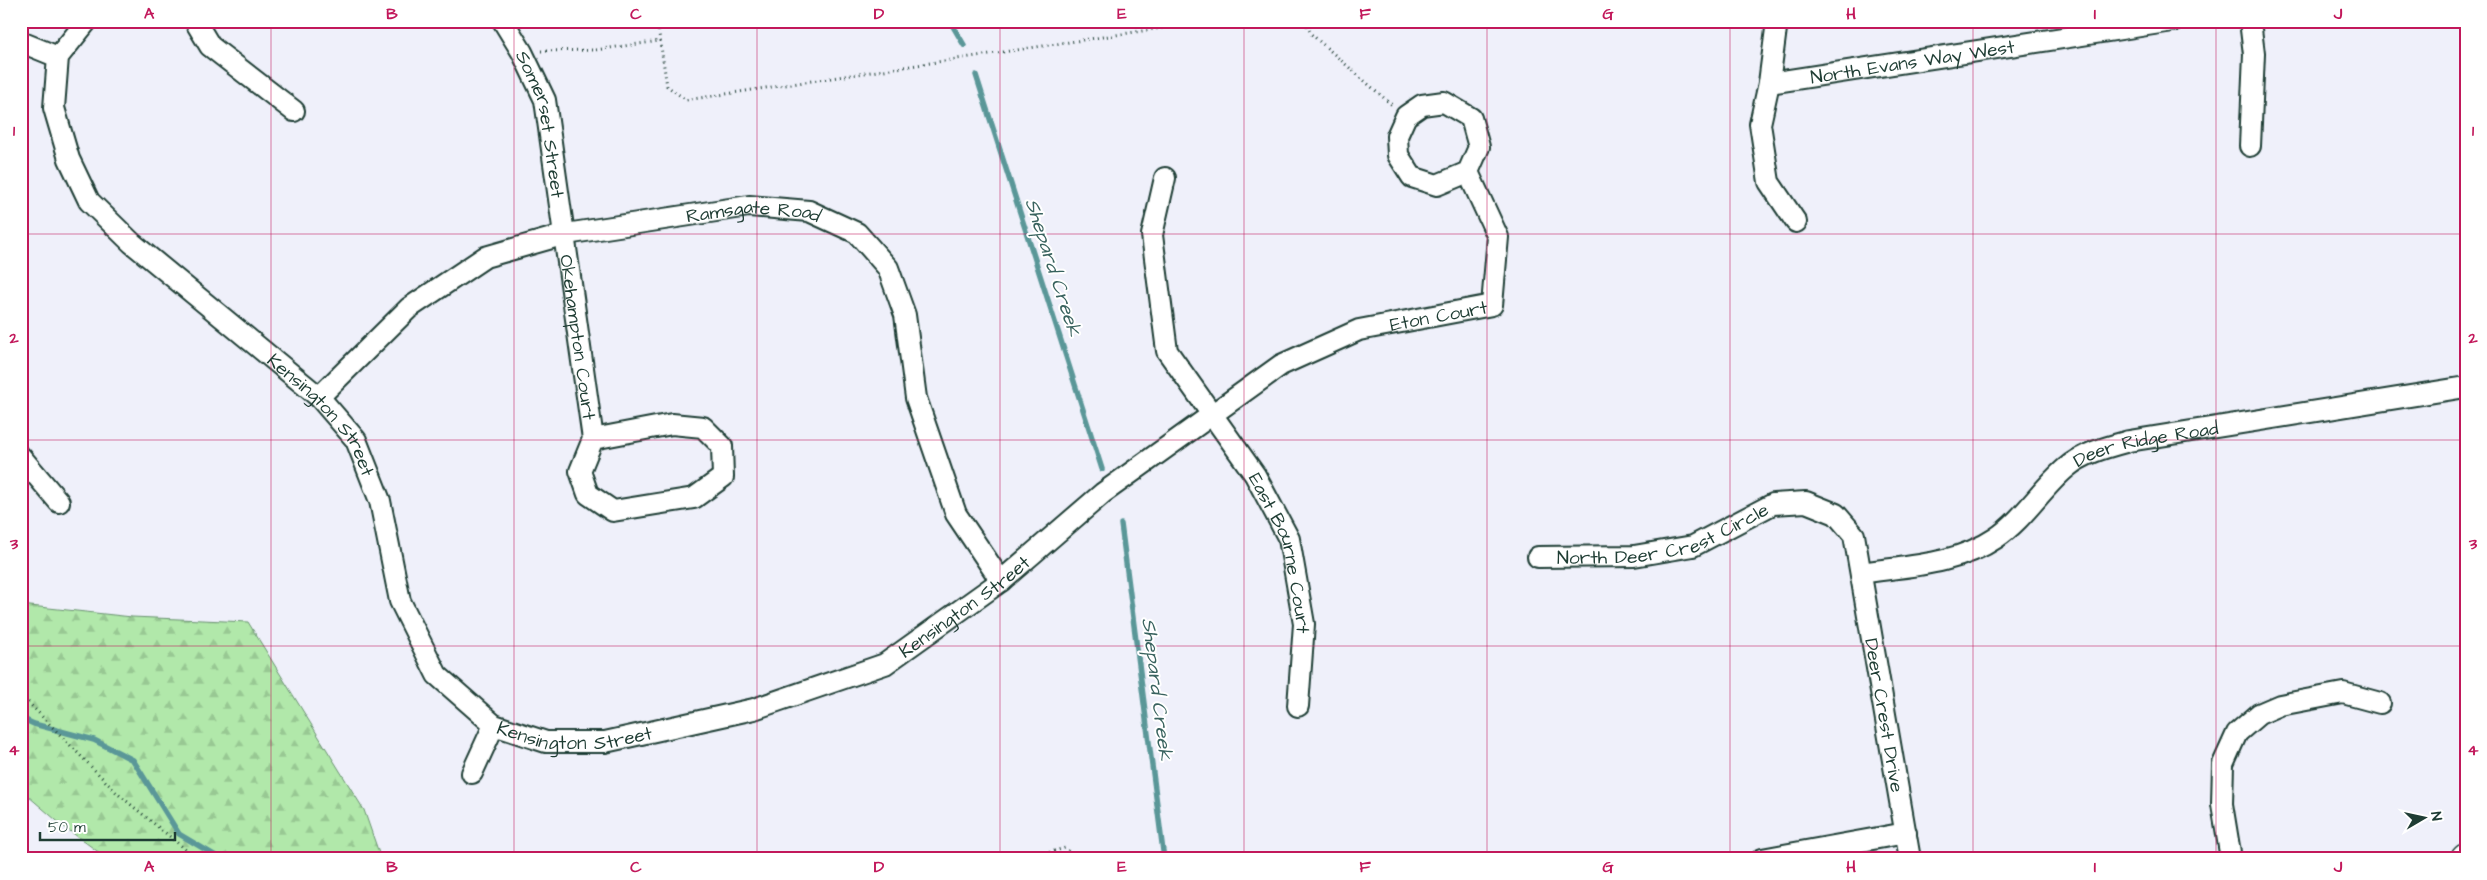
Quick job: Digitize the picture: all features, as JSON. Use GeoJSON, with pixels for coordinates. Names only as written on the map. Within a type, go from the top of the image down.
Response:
{"type":"FeatureCollection","features":[{"type":"Feature","properties":{"kind":"street"},"geometry":{"type":"LineString","coordinates":[[21,42],[58,57],[87,21]]}},
{"type":"Feature","properties":{"kind":"street"},"geometry":{"type":"LineString","coordinates":[[195,21],[210,46],[294,112]]}},
{"type":"Feature","properties":{"kind":"street","name":"Somerset Street"},"geometry":{"type":"LineString","coordinates":[[504,21],[522,52],[545,100],[566,234]]}},
{"type":"Feature","properties":{"kind":"street"},"geometry":{"type":"LineString","coordinates":[[1777,21],[1769,83],[1760,124],[1769,182],[1796,222]]}},
{"type":"Feature","properties":{"kind":"street","name":"North Evans Way West"},"geometry":{"type":"LineString","coordinates":[[1769,83],[2173,21]]}},
{"type":"Feature","properties":{"kind":"street"},"geometry":{"type":"LineString","coordinates":[[2250,21],[2254,54],[2250,146]]}},
{"type":"Feature","properties":{"kind":"street","name":"Kensington Street"},"geometry":{"type":"LineString","coordinates":[[58,57],[54,108],[69,159],[88,201],[132,243],[319,397],[356,440],[380,501],[400,602],[437,675],[494,725],[546,742],[605,742],[754,710],[885,664],[1001,581],[1103,493],[1281,365],[1359,330]]}},
{"type":"Feature","properties":{"kind":"street"},"geometry":{"type":"LineString","coordinates":[[1444,102],[1471,118],[1479,147],[1468,172],[1437,185],[1412,177],[1398,155],[1397,136],[1406,116],[1422,105],[1444,102]]}},
{"type":"Feature","properties":{"kind":"street","name":"Eton Court"},"geometry":{"type":"LineString","coordinates":[[1359,330],[1492,305],[1498,237],[1468,172]]}},
{"type":"Feature","properties":{"kind":"street","name":"East Bourne Court"},"geometry":{"type":"LineString","coordinates":[[1164,178],[1152,235],[1167,351],[1255,475],[1289,539],[1304,624],[1298,706]]}},
{"type":"Feature","properties":{"kind":"street","name":"Ramsgate Road"},"geometry":{"type":"LineString","coordinates":[[319,397],[409,308],[485,257],[566,234],[749,206],[809,211],[857,233],[888,268],[905,315],[916,398],[956,514],[1001,581]]}},
{"type":"Feature","properties":{"kind":"street","name":"Okehampton Court"},"geometry":{"type":"LineString","coordinates":[[566,234],[593,439],[580,471],[588,494],[613,511],[694,498],[722,477],[722,446],[703,427],[672,424],[593,439]]}},
{"type":"Feature","properties":{"kind":"street","name":"Deer Ridge Road"},"geometry":{"type":"LineString","coordinates":[[1861,573],[1939,562],[1970,553],[1997,537],[2018,519],[2066,467],[2096,450],[2129,441],[2466,387]]}},
{"type":"Feature","properties":{"kind":"street"},"geometry":{"type":"LineString","coordinates":[[21,457],[59,502]]}},
{"type":"Feature","properties":{"kind":"street","name":"North Deer Crest Circle"},"geometry":{"type":"LineString","coordinates":[[1538,557],[1634,556],[1693,546],[1774,504],[1806,502],[1836,514],[1854,535],[1861,573]]}},
{"type":"Feature","properties":{"kind":"street","name":"Deer Crest Drive"},"geometry":{"type":"LineString","coordinates":[[1861,573],[1910,859]]}},
{"type":"Feature","properties":{"kind":"street"},"geometry":{"type":"LineString","coordinates":[[2231,859],[2222,804],[2223,764],[2237,733],[2259,714],[2280,705],[2343,693],[2380,703]]}},
{"type":"Feature","properties":{"kind":"street"},"geometry":{"type":"LineString","coordinates":[[472,773],[494,725]]}},
{"type":"Feature","properties":{"kind":"street"},"geometry":{"type":"LineString","coordinates":[[1762,859],[1906,833]]}},
{"type":"Feature","properties":{"kind":"path"},"geometry":{"type":"LineString","coordinates":[[656,21],[667,86],[686,100],[1208,21]]}},
{"type":"Feature","properties":{"kind":"path"},"geometry":{"type":"LineString","coordinates":[[1305,21],[1311,34],[1406,116]]}},
{"type":"Feature","properties":{"kind":"path"},"geometry":{"type":"LineString","coordinates":[[522,52],[595,50],[660,41]]}},
{"type":"Feature","properties":{"kind":"path"},"geometry":{"type":"LineString","coordinates":[[21,694],[118,794],[198,859]]}},
{"type":"Feature","properties":{"kind":"path"},"geometry":{"type":"LineString","coordinates":[[1025,859],[1065,848],[1077,859]]}},
{"type":"Feature","properties":{"kind":"green space"},"geometry":{"type":"Polygon","coordinates":[[[21,605],[132,617],[248,622],[364,810],[381,859],[108,859],[63,826],[21,790],[21,605]]]}},
{"type":"Feature","properties":{"kind":"waterway","name":"Shepard Creek"},"geometry":{"type":"LineString","coordinates":[[950,21],[964,45]]}},
{"type":"Feature","properties":{"kind":"waterway","name":"Shepard Creek"},"geometry":{"type":"LineString","coordinates":[[976,75],[1102,469]]}},
{"type":"Feature","properties":{"kind":"waterway","name":"Shepard Creek"},"geometry":{"type":"LineString","coordinates":[[1121,524],[1164,859]]}},
{"type":"Feature","properties":{"kind":"waterway","name":"Shepard Creek"},"geometry":{"type":"LineString","coordinates":[[21,718],[34,724],[94,740],[133,760],[179,834],[221,859]]}}]}
